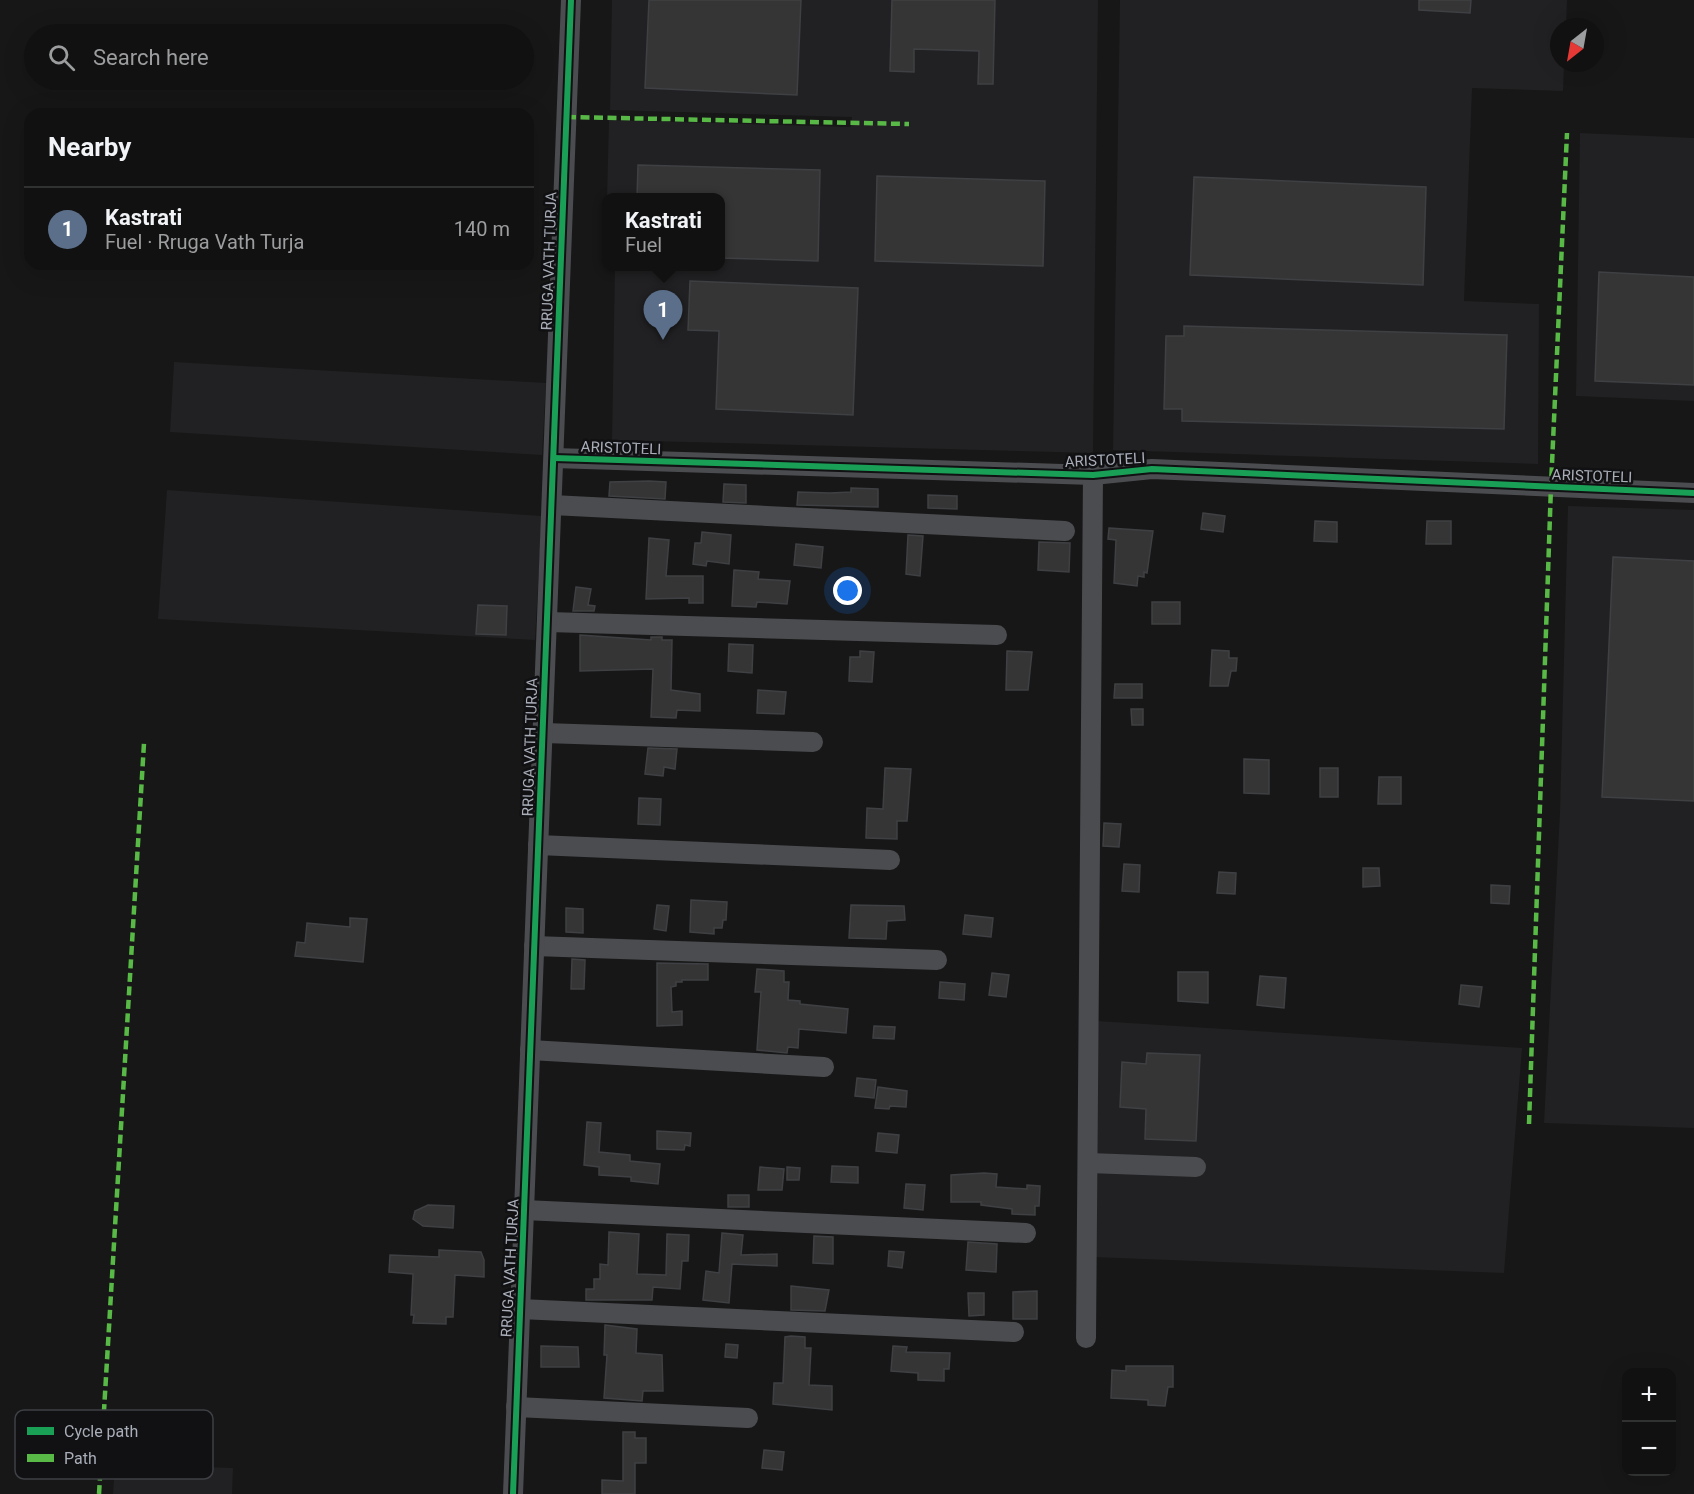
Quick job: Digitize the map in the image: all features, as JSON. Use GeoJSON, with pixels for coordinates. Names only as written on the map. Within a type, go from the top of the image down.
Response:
{"type":"FeatureCollection","features":[{"type":"Feature","properties":{"kind":"street","name":"RRUGA VATH TURJA"},"geometry":{"type":"LineString","coordinates":[[513,1494],[571,0]]}},
{"type":"Feature","properties":{"kind":"street","name":"ARISTOTELI"},"geometry":{"type":"LineString","coordinates":[[554,458],[1093,475],[1152,470],[1694,493]]}},
{"type":"Feature","properties":{"kind":"street"},"geometry":{"type":"LineString","coordinates":[[1086,1338],[1093,475]]}},
{"type":"Feature","properties":{"kind":"street"},"geometry":{"type":"LineString","coordinates":[[552,505],[1065,531]]}},
{"type":"Feature","properties":{"kind":"street"},"geometry":{"type":"LineString","coordinates":[[548,622],[997,635]]}},
{"type":"Feature","properties":{"kind":"street"},"geometry":{"type":"LineString","coordinates":[[544,733],[813,742]]}},
{"type":"Feature","properties":{"kind":"street"},"geometry":{"type":"LineString","coordinates":[[538,844],[890,860]]}},
{"type":"Feature","properties":{"kind":"street"},"geometry":{"type":"LineString","coordinates":[[534,946],[937,960]]}},
{"type":"Feature","properties":{"kind":"street"},"geometry":{"type":"LineString","coordinates":[[530,1050],[824,1067]]}},
{"type":"Feature","properties":{"kind":"street"},"geometry":{"type":"LineString","coordinates":[[1089,1163],[1196,1167]]}},
{"type":"Feature","properties":{"kind":"street"},"geometry":{"type":"LineString","coordinates":[[524,1210],[1026,1233]]}},
{"type":"Feature","properties":{"kind":"street"},"geometry":{"type":"LineString","coordinates":[[520,1309],[1014,1332]]}},
{"type":"Feature","properties":{"kind":"street"},"geometry":{"type":"LineString","coordinates":[[516,1407],[748,1418]]}},
{"type":"Feature","properties":{"kind":"shaded area"},"geometry":{"type":"Polygon","coordinates":[[[612,0],[1098,0],[1093,453],[612,440],[615,271],[725,271],[725,193],[607,193],[609,120],[851,127],[852,117],[610,110],[612,0]]]}},
{"type":"Feature","properties":{"kind":"shaded area"},"geometry":{"type":"Polygon","coordinates":[[[1120,0],[1567,0],[1566,18],[1550,18],[1550,72],[1564,72],[1563,91],[1472,88],[1464,301],[1539,304],[1538,464],[1113,450],[1120,0]]]}},
{"type":"Feature","properties":{"kind":"shaded area"},"geometry":{"type":"Polygon","coordinates":[[[1580,133],[1694,138],[1694,401],[1576,396],[1580,133]]]}},
{"type":"Feature","properties":{"kind":"shaded area"},"geometry":{"type":"Polygon","coordinates":[[[174,362],[546,383],[542,455],[170,432],[174,362]]]}},
{"type":"Feature","properties":{"kind":"shaded area"},"geometry":{"type":"Polygon","coordinates":[[[167,490],[542,516],[535,640],[158,619],[167,490]]]}},
{"type":"Feature","properties":{"kind":"shaded area"},"geometry":{"type":"Polygon","coordinates":[[[1568,506],[1694,510],[1694,1128],[1544,1123],[1560,812],[1568,506]]]}},
{"type":"Feature","properties":{"kind":"shaded area"},"geometry":{"type":"Polygon","coordinates":[[[1097,1021],[1522,1048],[1504,1273],[1093,1257],[1097,1021]]]}},
{"type":"Feature","properties":{"kind":"shaded area"},"geometry":{"type":"Polygon","coordinates":[[[213,1467],[233,1468],[232,1494],[113,1494],[114,1479],[213,1479],[213,1467]]]}},
{"type":"Feature","properties":{"kind":"building"},"geometry":{"type":"Polygon","coordinates":[[[649,0],[801,0],[797,95],[645,88],[649,0]]]}},
{"type":"Feature","properties":{"kind":"building"},"geometry":{"type":"Polygon","coordinates":[[[892,0],[995,0],[993,84],[978,84],[979,51],[914,49],[914,72],[890,71],[892,0]]]}},
{"type":"Feature","properties":{"kind":"building"},"geometry":{"type":"Polygon","coordinates":[[[1419,0],[1471,0],[1470,13],[1419,10],[1419,0]]]}},
{"type":"Feature","properties":{"kind":"building"},"geometry":{"type":"Polygon","coordinates":[[[638,165],[820,170],[818,261],[725,258],[725,193],[637,193],[638,165]]]}},
{"type":"Feature","properties":{"kind":"building"},"geometry":{"type":"Polygon","coordinates":[[[877,176],[1045,181],[1043,266],[875,261],[877,176]]]}},
{"type":"Feature","properties":{"kind":"building"},"geometry":{"type":"Polygon","coordinates":[[[1194,177],[1426,187],[1423,285],[1190,275],[1194,177]]]}},
{"type":"Feature","properties":{"kind":"building"},"geometry":{"type":"Polygon","coordinates":[[[1599,272],[1694,277],[1694,385],[1595,381],[1599,272]]]}},
{"type":"Feature","properties":{"kind":"building"},"geometry":{"type":"Polygon","coordinates":[[[690,281],[858,288],[853,415],[716,409],[719,331],[688,330],[690,281]]]}},
{"type":"Feature","properties":{"kind":"building"},"geometry":{"type":"Polygon","coordinates":[[[1184,326],[1507,335],[1504,429],[1182,421],[1182,409],[1164,409],[1166,336],[1184,336],[1184,326]]]}},
{"type":"Feature","properties":{"kind":"building"},"geometry":{"type":"Polygon","coordinates":[[[610,482],[666,482],[665,499],[609,496],[610,482]]]}},
{"type":"Feature","properties":{"kind":"building"},"geometry":{"type":"Polygon","coordinates":[[[724,484],[746,485],[746,503],[723,502],[724,484]]]}},
{"type":"Feature","properties":{"kind":"building"},"geometry":{"type":"Polygon","coordinates":[[[851,488],[878,489],[878,507],[797,505],[798,492],[851,492],[851,488]]]}},
{"type":"Feature","properties":{"kind":"building"},"geometry":{"type":"Polygon","coordinates":[[[928,495],[957,496],[957,509],[928,508],[928,495]]]}},
{"type":"Feature","properties":{"kind":"building"},"geometry":{"type":"Polygon","coordinates":[[[1203,513],[1225,516],[1223,532],[1201,529],[1203,513]]]}},
{"type":"Feature","properties":{"kind":"building"},"geometry":{"type":"Polygon","coordinates":[[[1315,521],[1337,522],[1337,542],[1314,541],[1315,521]]]}},
{"type":"Feature","properties":{"kind":"building"},"geometry":{"type":"Polygon","coordinates":[[[1427,521],[1451,521],[1451,544],[1426,544],[1427,521]]]}},
{"type":"Feature","properties":{"kind":"building"},"geometry":{"type":"Polygon","coordinates":[[[1109,528],[1153,531],[1147,573],[1144,572],[1144,577],[1138,576],[1137,586],[1114,583],[1116,540],[1108,539],[1109,528]]]}},
{"type":"Feature","properties":{"kind":"building"},"geometry":{"type":"Polygon","coordinates":[[[702,532],[731,535],[729,564],[707,561],[706,566],[693,564],[695,543],[701,543],[702,532]]]}},
{"type":"Feature","properties":{"kind":"building"},"geometry":{"type":"Polygon","coordinates":[[[908,535],[923,536],[920,576],[906,574],[908,535]]]}},
{"type":"Feature","properties":{"kind":"building"},"geometry":{"type":"Polygon","coordinates":[[[649,538],[669,540],[666,576],[703,576],[703,603],[689,603],[689,598],[646,599],[649,538]]]}},
{"type":"Feature","properties":{"kind":"building"},"geometry":{"type":"Polygon","coordinates":[[[1039,542],[1070,543],[1069,572],[1038,570],[1039,542]]]}},
{"type":"Feature","properties":{"kind":"building"},"geometry":{"type":"Polygon","coordinates":[[[796,544],[823,547],[821,568],[794,565],[796,544]]]}},
{"type":"Feature","properties":{"kind":"building"},"geometry":{"type":"Polygon","coordinates":[[[1613,557],[1694,561],[1694,801],[1602,797],[1613,557]]]}},
{"type":"Feature","properties":{"kind":"building"},"geometry":{"type":"Polygon","coordinates":[[[734,570],[759,572],[758,579],[790,581],[787,604],[757,602],[756,607],[732,606],[734,570]]]}},
{"type":"Feature","properties":{"kind":"building"},"geometry":{"type":"Polygon","coordinates":[[[576,587],[591,589],[588,605],[595,606],[594,611],[573,611],[576,587]]]}},
{"type":"Feature","properties":{"kind":"building"},"geometry":{"type":"Polygon","coordinates":[[[1152,602],[1180,602],[1180,624],[1152,624],[1152,602]]]}},
{"type":"Feature","properties":{"kind":"building"},"geometry":{"type":"Polygon","coordinates":[[[478,605],[507,606],[506,635],[476,634],[478,605]]]}},
{"type":"Feature","properties":{"kind":"building"},"geometry":{"type":"Polygon","coordinates":[[[580,635],[651,640],[651,637],[662,637],[662,640],[672,640],[671,690],[700,694],[700,711],[677,710],[676,718],[651,717],[653,669],[580,671],[580,635]]]}},
{"type":"Feature","properties":{"kind":"building"},"geometry":{"type":"Polygon","coordinates":[[[729,644],[753,645],[752,673],[728,671],[729,644]]]}},
{"type":"Feature","properties":{"kind":"building"},"geometry":{"type":"Polygon","coordinates":[[[1212,650],[1229,651],[1229,658],[1237,658],[1236,671],[1231,671],[1228,686],[1210,686],[1212,650]]]}},
{"type":"Feature","properties":{"kind":"building"},"geometry":{"type":"Polygon","coordinates":[[[860,651],[874,652],[872,682],[849,681],[850,657],[860,657],[860,651]]]}},
{"type":"Feature","properties":{"kind":"building"},"geometry":{"type":"Polygon","coordinates":[[[1007,651],[1032,652],[1028,690],[1006,690],[1007,651]]]}},
{"type":"Feature","properties":{"kind":"building"},"geometry":{"type":"Polygon","coordinates":[[[1115,684],[1142,684],[1142,698],[1114,698],[1115,684]]]}},
{"type":"Feature","properties":{"kind":"building"},"geometry":{"type":"Polygon","coordinates":[[[758,690],[786,692],[784,714],[757,713],[758,690]]]}},
{"type":"Feature","properties":{"kind":"building"},"geometry":{"type":"Polygon","coordinates":[[[1131,709],[1143,709],[1143,725],[1132,725],[1131,709]]]}},
{"type":"Feature","properties":{"kind":"building"},"geometry":{"type":"Polygon","coordinates":[[[648,748],[677,749],[675,769],[664,767],[663,776],[645,774],[648,748]]]}},
{"type":"Feature","properties":{"kind":"building"},"geometry":{"type":"Polygon","coordinates":[[[1244,759],[1269,760],[1269,794],[1244,793],[1244,759]]]}},
{"type":"Feature","properties":{"kind":"building"},"geometry":{"type":"Polygon","coordinates":[[[885,768],[911,769],[907,821],[897,821],[897,839],[866,838],[867,808],[883,809],[885,768]]]}},
{"type":"Feature","properties":{"kind":"building"},"geometry":{"type":"Polygon","coordinates":[[[1320,768],[1338,768],[1338,797],[1320,797],[1320,768]]]}},
{"type":"Feature","properties":{"kind":"building"},"geometry":{"type":"Polygon","coordinates":[[[1379,777],[1401,777],[1401,804],[1378,804],[1379,777]]]}},
{"type":"Feature","properties":{"kind":"building"},"geometry":{"type":"Polygon","coordinates":[[[639,798],[661,799],[660,825],[638,824],[639,798]]]}},
{"type":"Feature","properties":{"kind":"building"},"geometry":{"type":"Polygon","coordinates":[[[1104,823],[1121,824],[1119,847],[1103,846],[1104,823]]]}},
{"type":"Feature","properties":{"kind":"building"},"geometry":{"type":"Polygon","coordinates":[[[1124,864],[1140,865],[1139,892],[1122,891],[1124,864]]]}},
{"type":"Feature","properties":{"kind":"building"},"geometry":{"type":"Polygon","coordinates":[[[1363,868],[1379,868],[1380,886],[1363,887],[1363,868]]]}},
{"type":"Feature","properties":{"kind":"building"},"geometry":{"type":"Polygon","coordinates":[[[1219,872],[1236,873],[1235,894],[1217,893],[1219,872]]]}},
{"type":"Feature","properties":{"kind":"building"},"geometry":{"type":"Polygon","coordinates":[[[1491,885],[1510,886],[1509,904],[1491,903],[1491,885]]]}},
{"type":"Feature","properties":{"kind":"building"},"geometry":{"type":"Polygon","coordinates":[[[691,900],[727,902],[726,920],[723,920],[722,928],[714,928],[714,934],[690,932],[691,900]]]}},
{"type":"Feature","properties":{"kind":"building"},"geometry":{"type":"Polygon","coordinates":[[[657,905],[669,906],[666,931],[654,929],[657,905]]]}},
{"type":"Feature","properties":{"kind":"building"},"geometry":{"type":"Polygon","coordinates":[[[851,905],[904,906],[905,920],[887,921],[886,939],[849,938],[851,905]]]}},
{"type":"Feature","properties":{"kind":"building"},"geometry":{"type":"Polygon","coordinates":[[[566,908],[583,909],[583,933],[566,932],[566,908]]]}},
{"type":"Feature","properties":{"kind":"building"},"geometry":{"type":"Polygon","coordinates":[[[965,915],[993,918],[991,937],[963,934],[965,915]]]}},
{"type":"Feature","properties":{"kind":"building"},"geometry":{"type":"Polygon","coordinates":[[[350,918],[367,919],[363,962],[295,956],[297,942],[305,943],[307,923],[350,927],[350,918]]]}},
{"type":"Feature","properties":{"kind":"building"},"geometry":{"type":"Polygon","coordinates":[[[572,959],[585,960],[584,989],[571,989],[572,959]]]}},
{"type":"Feature","properties":{"kind":"building"},"geometry":{"type":"Polygon","coordinates":[[[657,963],[708,964],[708,980],[682,980],[682,982],[676,982],[676,986],[671,987],[672,1012],[682,1011],[682,1025],[657,1026],[657,963]]]}},
{"type":"Feature","properties":{"kind":"building"},"geometry":{"type":"Polygon","coordinates":[[[757,969],[784,971],[784,982],[789,982],[788,1000],[800,1001],[800,1004],[848,1009],[846,1033],[799,1029],[798,1048],[788,1047],[787,1053],[757,1050],[761,992],[755,992],[757,969]]]}},
{"type":"Feature","properties":{"kind":"building"},"geometry":{"type":"Polygon","coordinates":[[[1178,972],[1208,972],[1208,1003],[1178,1001],[1178,972]]]}},
{"type":"Feature","properties":{"kind":"building"},"geometry":{"type":"Polygon","coordinates":[[[992,973],[1009,975],[1006,997],[989,995],[992,973]]]}},
{"type":"Feature","properties":{"kind":"building"},"geometry":{"type":"Polygon","coordinates":[[[1260,976],[1286,978],[1284,1008],[1257,1005],[1260,976]]]}},
{"type":"Feature","properties":{"kind":"building"},"geometry":{"type":"Polygon","coordinates":[[[940,982],[965,984],[964,1000],[939,998],[940,982]]]}},
{"type":"Feature","properties":{"kind":"building"},"geometry":{"type":"Polygon","coordinates":[[[1461,985],[1482,987],[1479,1007],[1459,1004],[1461,985]]]}},
{"type":"Feature","properties":{"kind":"building"},"geometry":{"type":"Polygon","coordinates":[[[874,1026],[895,1027],[894,1039],[873,1038],[874,1026]]]}},
{"type":"Feature","properties":{"kind":"building"},"geometry":{"type":"Polygon","coordinates":[[[1147,1053],[1200,1055],[1196,1141],[1145,1139],[1146,1109],[1120,1107],[1122,1062],[1146,1064],[1147,1053]]]}},
{"type":"Feature","properties":{"kind":"building"},"geometry":{"type":"Polygon","coordinates":[[[857,1078],[876,1080],[874,1098],[855,1096],[857,1078]]]}},
{"type":"Feature","properties":{"kind":"building"},"geometry":{"type":"Polygon","coordinates":[[[878,1087],[907,1091],[906,1107],[875,1108],[878,1087]]]}},
{"type":"Feature","properties":{"kind":"building"},"geometry":{"type":"Polygon","coordinates":[[[587,1122],[601,1123],[599,1152],[630,1155],[630,1161],[660,1164],[658,1184],[631,1181],[631,1177],[599,1175],[599,1167],[584,1165],[587,1122]]]}},
{"type":"Feature","properties":{"kind":"building"},"geometry":{"type":"Polygon","coordinates":[[[657,1131],[691,1133],[690,1146],[685,1145],[684,1150],[657,1149],[657,1131]]]}},
{"type":"Feature","properties":{"kind":"building"},"geometry":{"type":"Polygon","coordinates":[[[878,1133],[899,1135],[897,1153],[876,1151],[878,1133]]]}},
{"type":"Feature","properties":{"kind":"building"},"geometry":{"type":"Polygon","coordinates":[[[832,1166],[858,1167],[858,1183],[831,1182],[832,1166]]]}},
{"type":"Feature","properties":{"kind":"building"},"geometry":{"type":"Polygon","coordinates":[[[760,1167],[784,1169],[782,1190],[758,1190],[760,1167]]]}},
{"type":"Feature","properties":{"kind":"building"},"geometry":{"type":"Polygon","coordinates":[[[787,1167],[800,1168],[799,1180],[787,1180],[787,1167]]]}},
{"type":"Feature","properties":{"kind":"building"},"geometry":{"type":"Polygon","coordinates":[[[997,1174],[996,1187],[1027,1189],[1027,1185],[1040,1186],[1039,1206],[1035,1206],[1035,1215],[1012,1214],[1012,1209],[981,1205],[981,1202],[951,1202],[951,1175],[997,1174]]]}},
{"type":"Feature","properties":{"kind":"building"},"geometry":{"type":"Polygon","coordinates":[[[906,1184],[925,1185],[923,1210],[904,1208],[906,1184]]]}},
{"type":"Feature","properties":{"kind":"building"},"geometry":{"type":"Polygon","coordinates":[[[728,1195],[749,1195],[749,1207],[728,1207],[728,1195]]]}},
{"type":"Feature","properties":{"kind":"building"},"geometry":{"type":"Polygon","coordinates":[[[428,1205],[454,1206],[453,1228],[423,1226],[413,1219],[415,1211],[428,1205]]]}},
{"type":"Feature","properties":{"kind":"building"},"geometry":{"type":"Polygon","coordinates":[[[609,1232],[639,1234],[637,1274],[666,1275],[667,1234],[689,1235],[688,1261],[682,1261],[680,1289],[653,1287],[652,1300],[586,1300],[586,1289],[594,1289],[594,1279],[600,1279],[600,1264],[608,1265],[609,1232]]]}},
{"type":"Feature","properties":{"kind":"building"},"geometry":{"type":"Polygon","coordinates":[[[722,1233],[743,1235],[741,1255],[777,1254],[777,1266],[732,1264],[729,1303],[703,1300],[706,1271],[719,1273],[722,1233]]]}},
{"type":"Feature","properties":{"kind":"building"},"geometry":{"type":"Polygon","coordinates":[[[814,1236],[833,1237],[833,1264],[813,1263],[814,1236]]]}},
{"type":"Feature","properties":{"kind":"building"},"geometry":{"type":"Polygon","coordinates":[[[968,1242],[997,1244],[996,1272],[966,1270],[968,1242]]]}},
{"type":"Feature","properties":{"kind":"building"},"geometry":{"type":"Polygon","coordinates":[[[439,1250],[481,1252],[484,1260],[484,1277],[455,1275],[453,1317],[446,1317],[446,1324],[413,1323],[414,1315],[411,1315],[413,1274],[389,1272],[390,1255],[439,1257],[439,1250]]]}},
{"type":"Feature","properties":{"kind":"building"},"geometry":{"type":"Polygon","coordinates":[[[889,1251],[904,1252],[902,1268],[888,1266],[889,1251]]]}},
{"type":"Feature","properties":{"kind":"building"},"geometry":{"type":"Polygon","coordinates":[[[791,1286],[829,1290],[825,1311],[791,1310],[791,1286]]]}},
{"type":"Feature","properties":{"kind":"building"},"geometry":{"type":"Polygon","coordinates":[[[1037,1291],[1037,1319],[1013,1319],[1013,1292],[1037,1291]]]}},
{"type":"Feature","properties":{"kind":"building"},"geometry":{"type":"Polygon","coordinates":[[[968,1293],[984,1293],[984,1315],[969,1316],[968,1293]]]}},
{"type":"Feature","properties":{"kind":"building"},"geometry":{"type":"Polygon","coordinates":[[[605,1325],[637,1329],[636,1353],[662,1355],[663,1391],[643,1391],[642,1401],[604,1398],[607,1355],[604,1355],[605,1325]]]}},
{"type":"Feature","properties":{"kind":"building"},"geometry":{"type":"Polygon","coordinates":[[[785,1337],[805,1337],[805,1348],[811,1348],[809,1385],[832,1386],[832,1410],[773,1404],[774,1383],[783,1383],[785,1337]]]}},
{"type":"Feature","properties":{"kind":"building"},"geometry":{"type":"Polygon","coordinates":[[[726,1344],[738,1345],[737,1358],[725,1357],[726,1344]]]}},
{"type":"Feature","properties":{"kind":"building"},"geometry":{"type":"Polygon","coordinates":[[[541,1346],[578,1347],[579,1367],[541,1367],[541,1346]]]}},
{"type":"Feature","properties":{"kind":"building"},"geometry":{"type":"Polygon","coordinates":[[[893,1346],[907,1347],[906,1352],[950,1353],[949,1369],[944,1369],[944,1381],[918,1380],[918,1373],[891,1371],[893,1346]]]}},
{"type":"Feature","properties":{"kind":"building"},"geometry":{"type":"Polygon","coordinates":[[[1126,1366],[1173,1366],[1173,1387],[1168,1387],[1165,1406],[1148,1405],[1148,1400],[1111,1398],[1112,1370],[1126,1371],[1126,1366]]]}},
{"type":"Feature","properties":{"kind":"building"},"geometry":{"type":"Polygon","coordinates":[[[623,1432],[635,1432],[635,1438],[646,1438],[646,1463],[635,1463],[635,1494],[602,1494],[602,1480],[623,1481],[623,1432]]]}},
{"type":"Feature","properties":{"kind":"building"},"geometry":{"type":"Polygon","coordinates":[[[764,1450],[784,1452],[782,1470],[762,1468],[764,1450]]]}},
{"type":"Feature","properties":{"kind":"marked path"},"geometry":{"type":"LineString","coordinates":[[567,117],[909,124]]}},
{"type":"Feature","properties":{"kind":"marked path"},"geometry":{"type":"LineString","coordinates":[[1529,1124],[1551,486],[1567,133]]}},
{"type":"Feature","properties":{"kind":"marked path"},"geometry":{"type":"LineString","coordinates":[[104,1410],[144,743]]}},
{"type":"Feature","properties":{"kind":"marked path"},"geometry":{"type":"LineString","coordinates":[[99,1494],[100,1479]]}},
{"type":"Feature","properties":{"kind":"cycle path"},"geometry":{"type":"LineString","coordinates":[[513,1494],[571,0]]}},
{"type":"Feature","properties":{"kind":"cycle path"},"geometry":{"type":"LineString","coordinates":[[554,458],[1093,475],[1152,469],[1694,493]]}},
{"type":"Feature","properties":{"kind":"place","name":"Kastrati"},"geometry":{"type":"Point","coordinates":[663,340]}}]}
